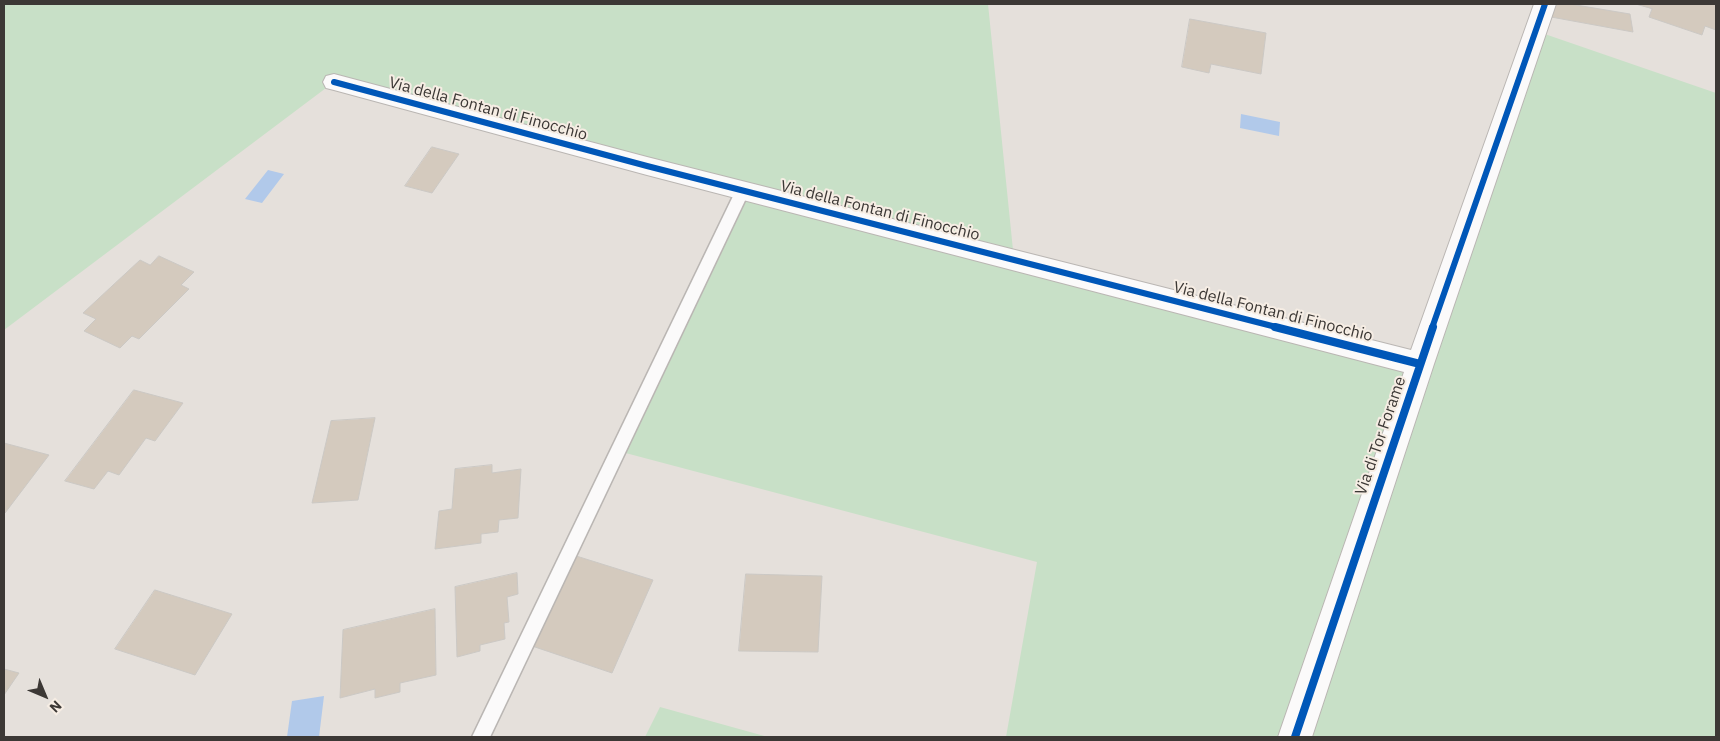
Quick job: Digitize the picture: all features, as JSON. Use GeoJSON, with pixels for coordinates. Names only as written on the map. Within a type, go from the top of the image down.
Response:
{"type":"FeatureCollection","features":[{"type":"Feature","properties":{"kind":"street","name":"Via di Tor Forame"},"geometry":{"type":"LineString","coordinates":[[1295,737],[1420,364],[1545,4]]}},
{"type":"Feature","properties":{"kind":"street","name":"Via della Fontan di Finocchio"},"geometry":{"type":"LineString","coordinates":[[334,82],[743,190],[1420,364]]}},
{"type":"Feature","properties":{"kind":"lane"},"geometry":{"type":"LineString","coordinates":[[481,737],[743,190]]}},
{"type":"Feature","properties":{"kind":"green space"},"geometry":{"type":"Polygon","coordinates":[[[4,4],[988,4],[1014,260],[1420,363],[1536,31],[1716,93],[1716,737],[1006,737],[1037,562],[618,451],[743,191],[334,82],[4,330],[4,4]]]}},
{"type":"Feature","properties":{"kind":"green space"},"geometry":{"type":"Polygon","coordinates":[[[660,707],[768,737],[645,737],[660,707]]]}},
{"type":"Feature","properties":{"kind":"water"},"geometry":{"type":"Polygon","coordinates":[[[1241,114],[1280,122],[1279,136],[1240,128],[1241,114]]]}},
{"type":"Feature","properties":{"kind":"water"},"geometry":{"type":"Polygon","coordinates":[[[268,170],[284,174],[262,203],[245,199],[268,170]]]}},
{"type":"Feature","properties":{"kind":"water"},"geometry":{"type":"Polygon","coordinates":[[[324,696],[319,737],[287,737],[292,701],[324,696]]]}},
{"type":"Feature","properties":{"kind":"building"},"geometry":{"type":"Polygon","coordinates":[[[1557,4],[1570,4],[1630,14],[1633,32],[1551,17],[1557,4]]]}},
{"type":"Feature","properties":{"kind":"building"},"geometry":{"type":"Polygon","coordinates":[[[1636,4],[1716,4],[1716,30],[1705,26],[1702,35],[1649,17],[1652,9],[1636,4]]]}},
{"type":"Feature","properties":{"kind":"building"},"geometry":{"type":"Polygon","coordinates":[[[1190,19],[1266,33],[1261,74],[1211,64],[1209,73],[1182,67],[1190,19]]]}},
{"type":"Feature","properties":{"kind":"building"},"geometry":{"type":"Polygon","coordinates":[[[432,147],[459,154],[432,193],[405,186],[432,147]]]}},
{"type":"Feature","properties":{"kind":"building"},"geometry":{"type":"Polygon","coordinates":[[[159,256],[194,272],[181,285],[189,289],[139,339],[132,336],[120,348],[84,331],[96,319],[83,313],[140,260],[150,265],[159,256]]]}},
{"type":"Feature","properties":{"kind":"building"},"geometry":{"type":"Polygon","coordinates":[[[134,390],[183,403],[155,441],[146,438],[119,475],[108,471],[94,489],[65,481],[134,390]]]}},
{"type":"Feature","properties":{"kind":"building"},"geometry":{"type":"Polygon","coordinates":[[[375,418],[358,500],[312,503],[331,421],[375,418]]]}},
{"type":"Feature","properties":{"kind":"building"},"geometry":{"type":"Polygon","coordinates":[[[4,443],[49,455],[5,513],[4,513],[4,443]]]}},
{"type":"Feature","properties":{"kind":"building"},"geometry":{"type":"Polygon","coordinates":[[[492,465],[492,473],[521,469],[518,518],[499,520],[498,532],[481,534],[481,543],[435,549],[439,511],[452,509],[455,469],[492,465]]]}},
{"type":"Feature","properties":{"kind":"building"},"geometry":{"type":"Polygon","coordinates":[[[573,555],[653,580],[612,673],[529,645],[573,555]]]}},
{"type":"Feature","properties":{"kind":"building"},"geometry":{"type":"Polygon","coordinates":[[[517,573],[518,594],[507,597],[509,622],[504,623],[505,639],[480,645],[480,651],[457,657],[455,587],[517,573]]]}},
{"type":"Feature","properties":{"kind":"building"},"geometry":{"type":"Polygon","coordinates":[[[746,574],[822,576],[818,652],[739,651],[746,574]]]}},
{"type":"Feature","properties":{"kind":"building"},"geometry":{"type":"Polygon","coordinates":[[[155,590],[232,614],[195,675],[115,649],[155,590]]]}},
{"type":"Feature","properties":{"kind":"building"},"geometry":{"type":"Polygon","coordinates":[[[435,609],[436,675],[400,683],[400,692],[375,698],[375,689],[340,698],[343,630],[435,609]]]}},
{"type":"Feature","properties":{"kind":"building"},"geometry":{"type":"Polygon","coordinates":[[[4,669],[19,673],[4,695],[4,669]]]}},
{"type":"Feature","properties":{"kind":"cycle path"},"geometry":{"type":"LineString","coordinates":[[1295,737],[1420,364],[1545,4]]}},
{"type":"Feature","properties":{"kind":"cycle path"},"geometry":{"type":"LineString","coordinates":[[334,82],[647,166],[1420,364]]}}]}
